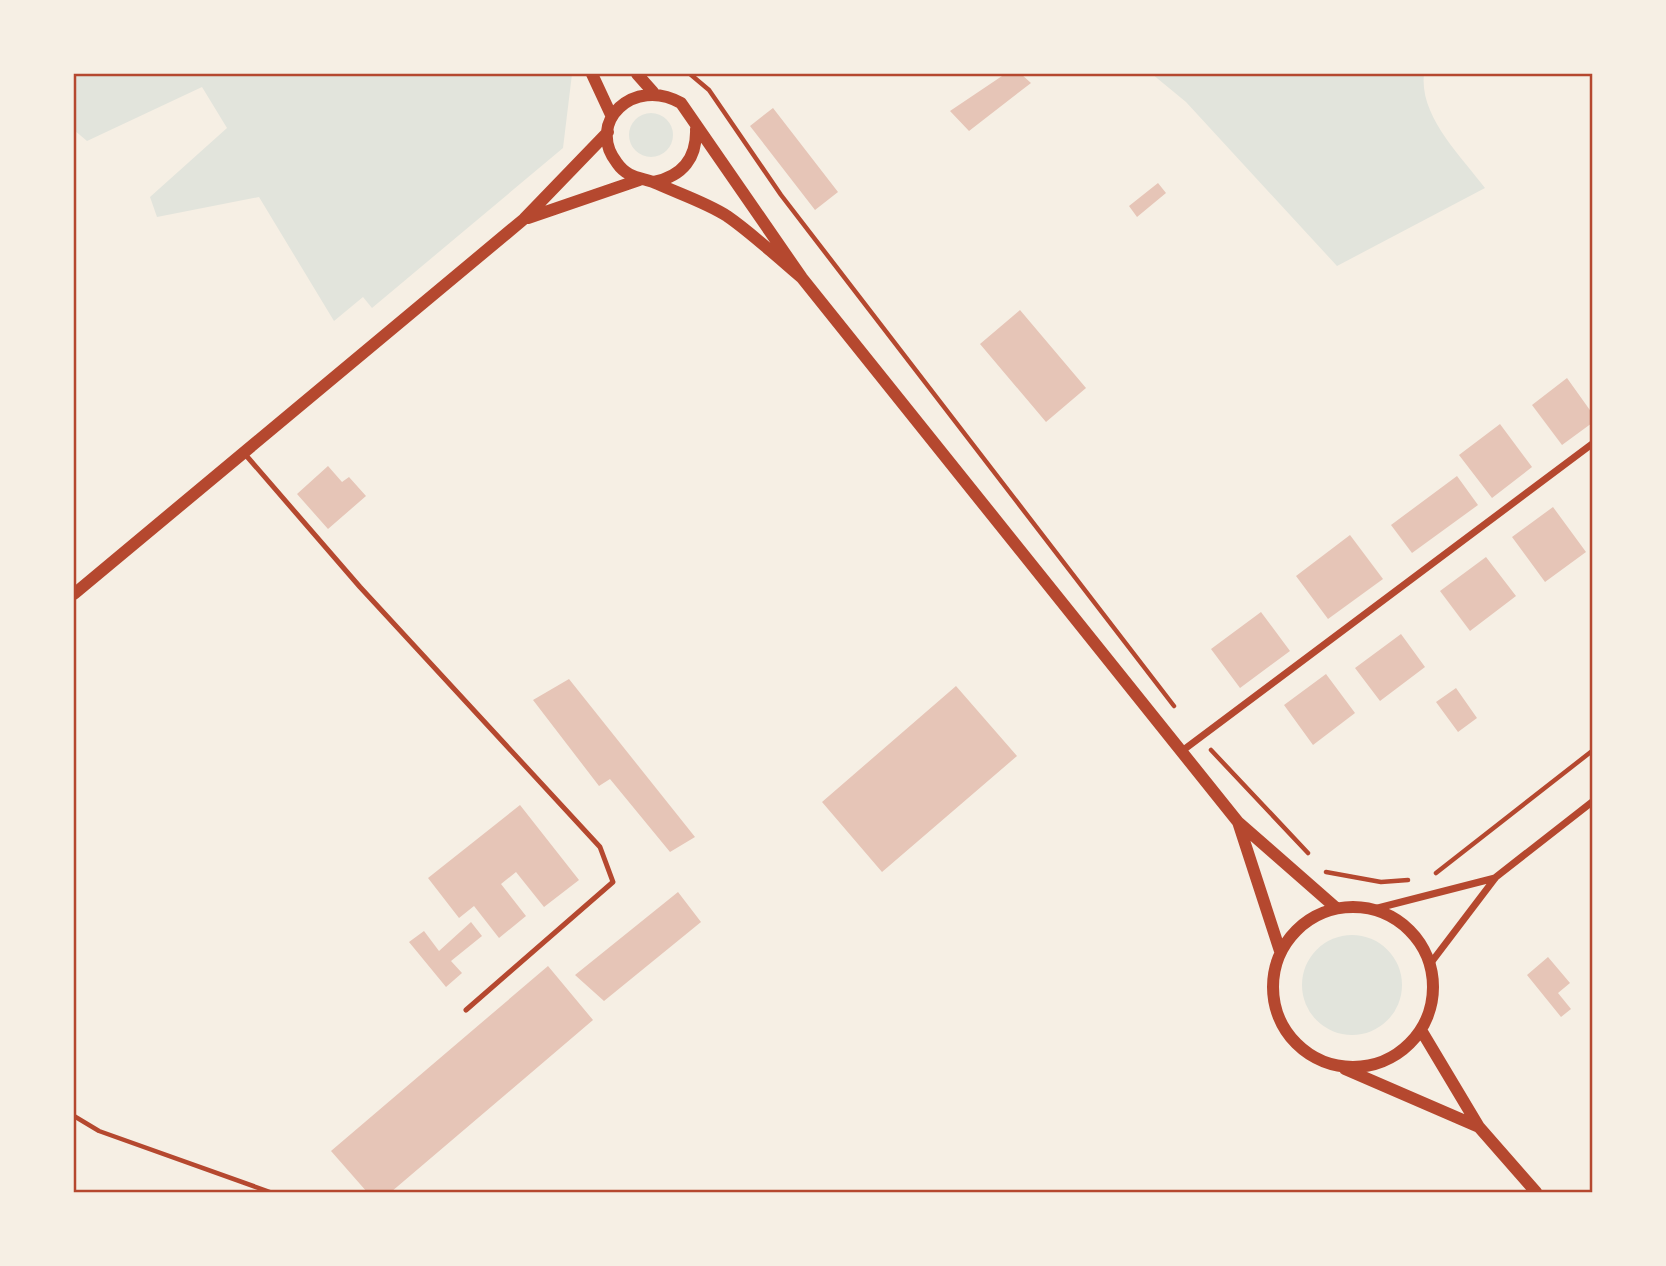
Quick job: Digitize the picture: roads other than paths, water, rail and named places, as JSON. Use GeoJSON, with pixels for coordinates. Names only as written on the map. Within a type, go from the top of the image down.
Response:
{"type":"FeatureCollection","features":[{"type":"Feature","properties":{"kind":"street"},"geometry":{"type":"LineString","coordinates":[[592,74],[612,117]]}},
{"type":"Feature","properties":{"kind":"street"},"geometry":{"type":"LineString","coordinates":[[637,74],[653,92]]}},
{"type":"Feature","properties":{"kind":"street"},"geometry":{"type":"LineString","coordinates":[[802,278],[726,215],[654,182],[639,180],[625,173],[615,162],[609,148],[608,132],[612,117],[629,99],[653,92],[667,95],[681,103],[691,114],[696,129],[802,278],[1238,822],[1335,907]]}},
{"type":"Feature","properties":{"kind":"street"},"geometry":{"type":"LineString","coordinates":[[654,182],[669,179],[691,159],[696,129]]}},
{"type":"Feature","properties":{"kind":"street"},"geometry":{"type":"LineString","coordinates":[[74,594],[524,219],[608,132]]}},
{"type":"Feature","properties":{"kind":"street"},"geometry":{"type":"LineString","coordinates":[[524,219],[639,180]]}},
{"type":"Feature","properties":{"kind":"street"},"geometry":{"type":"LineString","coordinates":[[1182,751],[1592,444]]}},
{"type":"Feature","properties":{"kind":"street"},"geometry":{"type":"LineString","coordinates":[[1430,964],[1496,877],[1592,802]]}},
{"type":"Feature","properties":{"kind":"street"},"geometry":{"type":"LineString","coordinates":[[1238,822],[1280,951]]}},
{"type":"Feature","properties":{"kind":"street"},"geometry":{"type":"LineString","coordinates":[[1374,909],[1496,877]]}},
{"type":"Feature","properties":{"kind":"street"},"geometry":{"type":"LineString","coordinates":[[1341,1067],[1364,1067],[1386,1060],[1406,1048],[1421,1030],[1432,998],[1430,964],[1418,939],[1399,920],[1374,909],[1355,905],[1335,907],[1313,916],[1294,931],[1280,951],[1273,975],[1273,1000],[1281,1024],[1296,1044],[1317,1059],[1479,1128]]}},
{"type":"Feature","properties":{"kind":"street"},"geometry":{"type":"LineString","coordinates":[[1421,1030],[1479,1128],[1536,1192]]}},
{"type":"Feature","properties":{"kind":"lane"},"geometry":{"type":"LineString","coordinates":[[244,453],[360,587],[600,847],[613,882],[467,1010]]}}]}
